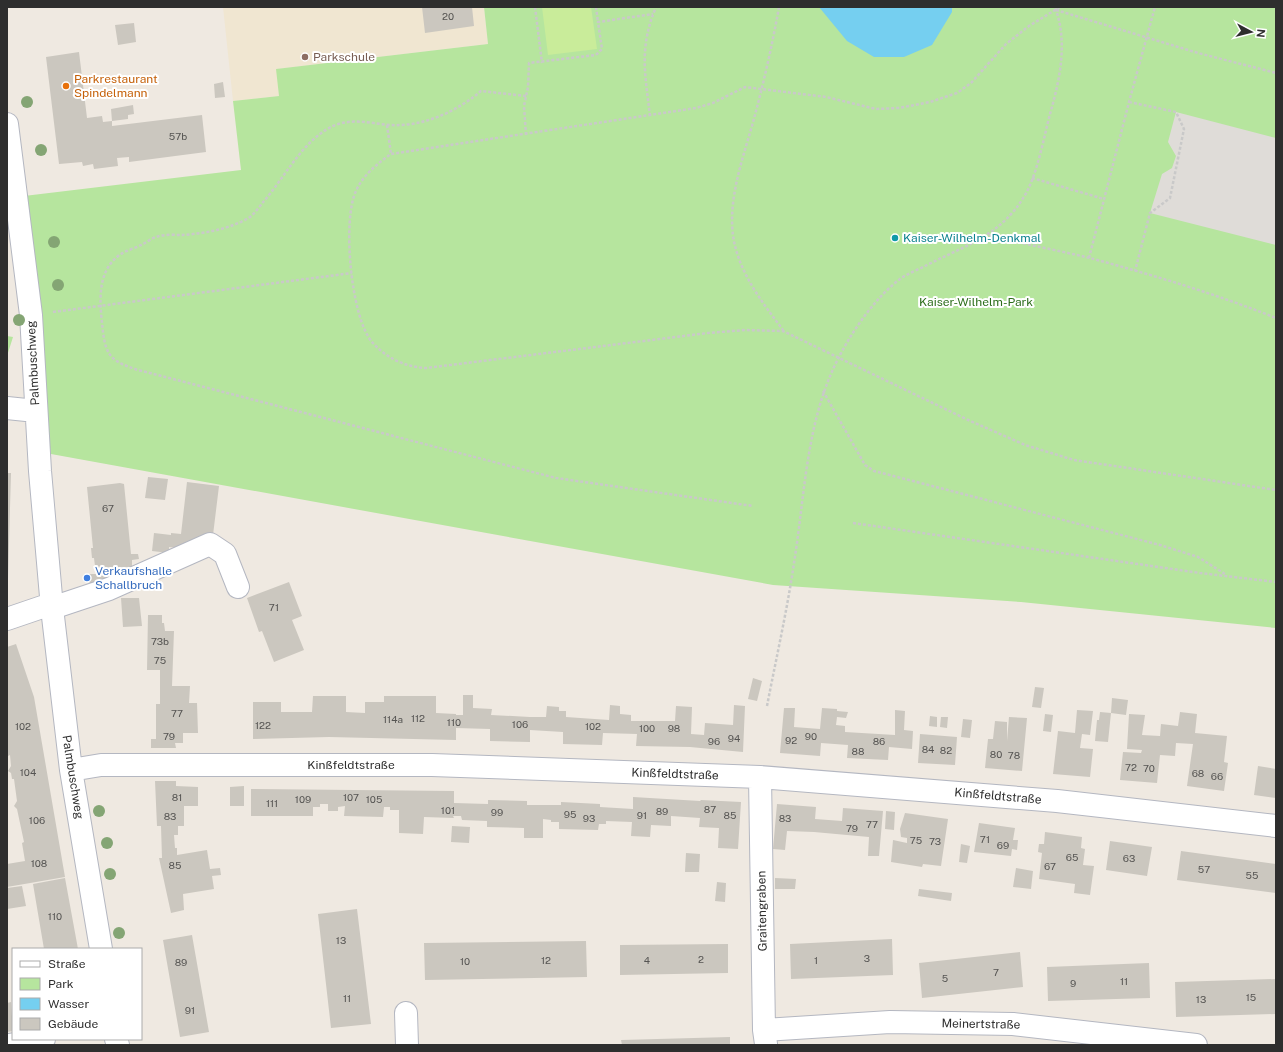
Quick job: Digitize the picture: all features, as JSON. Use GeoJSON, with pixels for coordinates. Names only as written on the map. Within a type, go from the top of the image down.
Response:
{"type":"FeatureCollection","features":[{"type":"Feature","properties":{"kind":"street","name":"Palmbuschweg"},"geometry":{"type":"LineString","coordinates":[[7,124],[31,315],[36,410],[51,606],[71,770],[101,948]]}},
{"type":"Feature","properties":{"kind":"street"},"geometry":{"type":"LineString","coordinates":[[7,408],[36,410]]}},
{"type":"Feature","properties":{"kind":"street"},"geometry":{"type":"LineString","coordinates":[[7,619],[109,589],[210,544],[225,554],[238,587]]}},
{"type":"Feature","properties":{"kind":"street","name":"Kinßfeldtstraße"},"geometry":{"type":"LineString","coordinates":[[71,770],[101,765],[432,765],[760,777],[1057,801],[1276,826]]}},
{"type":"Feature","properties":{"kind":"street","name":"Graitengraben"},"geometry":{"type":"LineString","coordinates":[[760,777],[765,1037]]}},
{"type":"Feature","properties":{"kind":"street"},"geometry":{"type":"LineString","coordinates":[[406,1013],[407,1045]]}},
{"type":"Feature","properties":{"kind":"street","name":"Meinertstraße"},"geometry":{"type":"LineString","coordinates":[[765,1037],[890,1022],[1013,1024],[1196,1045]]}},
{"type":"Feature","properties":{"kind":"street"},"geometry":{"type":"LineString","coordinates":[[9,1045],[38,1040]]}},
{"type":"Feature","properties":{"kind":"path"},"geometry":{"type":"LineString","coordinates":[[535,7],[542,63]]}},
{"type":"Feature","properties":{"kind":"path"},"geometry":{"type":"LineString","coordinates":[[526,135],[524,106],[529,63],[542,63],[596,55],[602,48],[596,7]]}},
{"type":"Feature","properties":{"kind":"path"},"geometry":{"type":"LineString","coordinates":[[650,116],[643,59],[645,41],[656,7]]}},
{"type":"Feature","properties":{"kind":"path"},"geometry":{"type":"LineString","coordinates":[[778,7],[761,89],[734,200],[732,225],[736,252],[747,280],[783,331]]}},
{"type":"Feature","properties":{"kind":"path"},"geometry":{"type":"LineString","coordinates":[[1060,7],[1055,8],[1006,44],[971,83],[957,93],[930,102],[899,108],[876,109],[826,97],[745,87],[713,103],[696,108],[526,135],[391,154],[364,177],[350,204],[348,220],[352,272],[360,317],[365,332],[382,352],[398,362],[415,368],[441,367],[708,333],[745,330],[783,331],[972,422],[1049,454],[1074,460],[1276,490]]}},
{"type":"Feature","properties":{"kind":"path"},"geometry":{"type":"LineString","coordinates":[[1089,258],[1155,7]]}},
{"type":"Feature","properties":{"kind":"path"},"geometry":{"type":"LineString","coordinates":[[1055,8],[1147,37],[1276,73]]}},
{"type":"Feature","properties":{"kind":"path"},"geometry":{"type":"LineString","coordinates":[[767,706],[794,565],[814,427],[823,391],[838,357],[872,306],[900,279],[989,235],[1014,211],[1026,194],[1060,80],[1062,59],[1055,8]]}},
{"type":"Feature","properties":{"kind":"path"},"geometry":{"type":"LineString","coordinates":[[598,22],[653,14]]}},
{"type":"Feature","properties":{"kind":"path"},"geometry":{"type":"LineString","coordinates":[[526,96],[481,91],[468,102],[446,114],[410,124],[352,121],[333,126],[314,138],[300,152],[287,173],[252,216],[232,227],[197,234],[156,237],[121,254],[108,266],[103,281],[100,305],[107,349],[115,361],[122,365],[556,478],[753,506]]}},
{"type":"Feature","properties":{"kind":"path"},"geometry":{"type":"LineString","coordinates":[[1129,102],[1176,112],[1184,128],[1170,198],[1150,213],[1135,271]]}},
{"type":"Feature","properties":{"kind":"path"},"geometry":{"type":"LineString","coordinates":[[387,124],[391,154]]}},
{"type":"Feature","properties":{"kind":"path"},"geometry":{"type":"LineString","coordinates":[[1032,178],[1104,199]]}},
{"type":"Feature","properties":{"kind":"path"},"geometry":{"type":"LineString","coordinates":[[989,235],[1089,258],[1135,271],[1218,296],[1276,318]]}},
{"type":"Feature","properties":{"kind":"path"},"geometry":{"type":"LineString","coordinates":[[31,315],[352,272]]}},
{"type":"Feature","properties":{"kind":"path"},"geometry":{"type":"LineString","coordinates":[[823,391],[865,465],[874,471],[1160,545],[1198,557],[1225,574]]}},
{"type":"Feature","properties":{"kind":"path"},"geometry":{"type":"LineString","coordinates":[[853,523],[1200,573],[1225,574],[1276,582]]}},
{"type":"Feature","properties":{"kind":"shaded area","name":"Parkschule"},"geometry":{"type":"Polygon","coordinates":[[[223,7],[484,7],[488,44],[277,69],[279,96],[233,101],[223,7]]]}},
{"type":"Feature","properties":{"kind":"shaded area"},"geometry":{"type":"Polygon","coordinates":[[[1176,112],[1276,138],[1276,245],[1150,213],[1162,174],[1172,168],[1176,156],[1168,142],[1176,112]]]}},
{"type":"Feature","properties":{"kind":"green space","name":"Kaiser-Wilhelm-Park"},"geometry":{"type":"Polygon","coordinates":[[[484,7],[1276,7],[1276,628],[1021,602],[773,585],[51,454],[45,413],[24,196],[241,170],[233,101],[279,96],[276,69],[488,44],[484,7]]]}},
{"type":"Feature","properties":{"kind":"green space"},"geometry":{"type":"Polygon","coordinates":[[[542,7],[591,7],[597,49],[548,55],[542,7]]]}},
{"type":"Feature","properties":{"kind":"green space"},"geometry":{"type":"Polygon","coordinates":[[[7,336],[13,337],[7,356],[7,336]]]}},
{"type":"Feature","properties":{"kind":"water"},"geometry":{"type":"Polygon","coordinates":[[[819,7],[952,7],[952,12],[932,45],[904,57],[874,57],[847,41],[819,7]]]}},
{"type":"Feature","properties":{"kind":"building"},"geometry":{"type":"Polygon","coordinates":[[[422,7],[472,7],[474,26],[425,33],[422,7]]]}},
{"type":"Feature","properties":{"kind":"building"},"geometry":{"type":"Polygon","coordinates":[[[134,23],[136,42],[118,45],[115,25],[134,23]]]}},
{"type":"Feature","properties":{"kind":"building","name":"Parkrestaurant Spindelmann"},"geometry":{"type":"Polygon","coordinates":[[[79,52],[87,118],[102,116],[103,122],[112,121],[112,126],[202,115],[206,152],[129,162],[129,157],[117,158],[118,166],[94,169],[93,164],[83,166],[82,162],[59,164],[46,57],[79,52]]]}},
{"type":"Feature","properties":{"kind":"building"},"geometry":{"type":"Polygon","coordinates":[[[223,82],[225,97],[215,98],[214,84],[223,82]]]}},
{"type":"Feature","properties":{"kind":"building"},"geometry":{"type":"Polygon","coordinates":[[[133,105],[134,114],[128,115],[128,119],[112,121],[111,109],[133,105]]]}},
{"type":"Feature","properties":{"kind":"building"},"geometry":{"type":"Polygon","coordinates":[[[7,473],[11,473],[8,579],[7,579],[7,473]]]}},
{"type":"Feature","properties":{"kind":"building"},"geometry":{"type":"Polygon","coordinates":[[[148,477],[168,479],[165,500],[145,498],[148,477]]]}},
{"type":"Feature","properties":{"kind":"building"},"geometry":{"type":"Polygon","coordinates":[[[187,482],[219,486],[213,535],[179,548],[169,547],[169,553],[152,551],[154,533],[171,535],[171,533],[181,534],[187,482]]]}},
{"type":"Feature","properties":{"kind":"building"},"geometry":{"type":"Polygon","coordinates":[[[120,483],[124,484],[131,554],[138,554],[139,559],[132,560],[132,569],[109,572],[110,583],[90,588],[89,574],[96,574],[94,558],[92,558],[91,548],[93,548],[87,487],[120,483]]]}},
{"type":"Feature","properties":{"kind":"building"},"geometry":{"type":"Polygon","coordinates":[[[289,582],[302,616],[292,620],[304,650],[274,662],[262,631],[259,632],[247,598],[289,582]]]}},
{"type":"Feature","properties":{"kind":"building"},"geometry":{"type":"Polygon","coordinates":[[[121,598],[139,598],[142,626],[123,627],[121,598]]]}},
{"type":"Feature","properties":{"kind":"building"},"geometry":{"type":"Polygon","coordinates":[[[148,615],[162,615],[162,623],[164,623],[165,631],[174,631],[172,686],[190,686],[189,703],[197,703],[198,733],[183,733],[183,743],[175,743],[176,748],[151,748],[151,739],[156,739],[156,704],[160,704],[160,670],[147,670],[148,615]]]}},
{"type":"Feature","properties":{"kind":"building"},"geometry":{"type":"Polygon","coordinates":[[[16,644],[34,697],[65,877],[7,887],[7,864],[25,861],[22,843],[24,842],[17,809],[14,806],[17,801],[14,779],[12,779],[11,773],[8,771],[11,766],[10,755],[8,756],[7,753],[7,647],[16,644]]]}},
{"type":"Feature","properties":{"kind":"building"},"geometry":{"type":"Polygon","coordinates":[[[753,678],[762,681],[757,701],[748,699],[753,678]]]}},
{"type":"Feature","properties":{"kind":"building"},"geometry":{"type":"Polygon","coordinates":[[[1035,687],[1044,688],[1041,708],[1032,707],[1035,687]]]}},
{"type":"Feature","properties":{"kind":"building"},"geometry":{"type":"Polygon","coordinates":[[[463,695],[473,695],[473,708],[492,709],[491,715],[546,717],[547,706],[559,707],[559,711],[566,711],[566,717],[609,720],[610,705],[620,706],[620,714],[631,715],[631,721],[675,721],[676,706],[692,707],[691,734],[704,735],[705,723],[733,725],[734,705],[745,706],[743,752],[690,747],[636,746],[637,734],[603,733],[602,745],[563,744],[563,732],[530,730],[530,742],[490,741],[490,729],[456,728],[456,740],[329,737],[253,739],[253,702],[281,702],[281,712],[312,712],[313,696],[346,696],[346,712],[365,713],[365,702],[384,702],[384,696],[436,696],[436,713],[463,715],[463,695]]]}},
{"type":"Feature","properties":{"kind":"building"},"geometry":{"type":"Polygon","coordinates":[[[1112,698],[1128,700],[1126,715],[1111,713],[1112,698]]]}},
{"type":"Feature","properties":{"kind":"building"},"geometry":{"type":"Polygon","coordinates":[[[784,708],[795,708],[794,727],[820,729],[822,708],[837,709],[837,711],[848,712],[846,718],[837,717],[836,725],[845,726],[845,732],[895,735],[895,710],[905,711],[904,730],[913,731],[912,749],[889,747],[888,760],[847,758],[848,745],[821,743],[820,756],[780,753],[784,708]]]}},
{"type":"Feature","properties":{"kind":"building"},"geometry":{"type":"Polygon","coordinates":[[[1077,710],[1093,711],[1090,735],[1082,734],[1080,748],[1093,749],[1090,777],[1053,774],[1058,731],[1075,733],[1077,710]]]}},
{"type":"Feature","properties":{"kind":"building"},"geometry":{"type":"Polygon","coordinates":[[[1100,712],[1111,713],[1108,742],[1095,741],[1097,720],[1099,720],[1100,712]]]}},
{"type":"Feature","properties":{"kind":"building"},"geometry":{"type":"Polygon","coordinates":[[[1180,712],[1197,714],[1195,733],[1227,736],[1224,762],[1228,763],[1224,791],[1187,786],[1193,744],[1176,743],[1175,756],[1160,755],[1157,783],[1120,780],[1123,752],[1141,753],[1142,750],[1127,749],[1129,714],[1145,715],[1142,735],[1160,736],[1161,724],[1178,726],[1180,712]]]}},
{"type":"Feature","properties":{"kind":"building"},"geometry":{"type":"Polygon","coordinates":[[[1045,714],[1053,715],[1051,732],[1043,731],[1045,714]]]}},
{"type":"Feature","properties":{"kind":"building"},"geometry":{"type":"Polygon","coordinates":[[[930,716],[937,717],[937,727],[929,726],[930,716]]]}},
{"type":"Feature","properties":{"kind":"building"},"geometry":{"type":"Polygon","coordinates":[[[941,717],[948,717],[947,728],[940,727],[941,717]]]}},
{"type":"Feature","properties":{"kind":"building"},"geometry":{"type":"Polygon","coordinates":[[[1009,717],[1027,718],[1022,771],[985,768],[988,739],[993,739],[995,721],[1007,722],[1007,741],[1009,717]]]}},
{"type":"Feature","properties":{"kind":"building"},"geometry":{"type":"Polygon","coordinates":[[[963,719],[972,720],[970,738],[961,737],[963,719]]]}},
{"type":"Feature","properties":{"kind":"building"},"geometry":{"type":"Polygon","coordinates":[[[920,734],[957,737],[955,765],[918,763],[920,734]]]}},
{"type":"Feature","properties":{"kind":"building"},"geometry":{"type":"Polygon","coordinates":[[[1258,766],[1276,769],[1276,798],[1254,795],[1258,766]]]}},
{"type":"Feature","properties":{"kind":"building"},"geometry":{"type":"Polygon","coordinates":[[[155,781],[176,781],[176,786],[198,787],[198,806],[184,806],[184,826],[178,826],[178,835],[174,835],[175,848],[177,848],[177,855],[207,850],[210,869],[220,868],[221,875],[212,876],[214,889],[183,894],[184,910],[171,913],[159,858],[162,858],[161,826],[157,826],[155,781]]]}},
{"type":"Feature","properties":{"kind":"building"},"geometry":{"type":"Polygon","coordinates":[[[244,786],[244,806],[230,806],[230,787],[244,786]]]}},
{"type":"Feature","properties":{"kind":"building"},"geometry":{"type":"Polygon","coordinates":[[[251,789],[454,791],[454,803],[488,804],[488,800],[527,801],[527,805],[561,805],[561,802],[600,804],[600,807],[633,809],[633,797],[741,802],[738,849],[718,848],[719,828],[699,827],[700,818],[671,816],[671,826],[651,825],[650,837],[631,836],[632,822],[606,821],[606,824],[599,824],[598,830],[559,829],[559,822],[551,822],[551,820],[543,819],[543,838],[524,838],[524,828],[487,827],[487,821],[462,820],[461,816],[453,816],[454,818],[424,817],[423,834],[399,833],[399,810],[390,810],[390,807],[384,807],[383,817],[344,816],[345,806],[338,807],[338,811],[328,811],[328,804],[320,804],[320,807],[313,807],[313,816],[251,816],[251,789]]]}},
{"type":"Feature","properties":{"kind":"building"},"geometry":{"type":"Polygon","coordinates":[[[777,804],[816,807],[815,819],[842,821],[843,808],[883,811],[879,856],[868,856],[869,837],[814,832],[787,831],[785,850],[773,849],[777,804]]]}},
{"type":"Feature","properties":{"kind":"building"},"geometry":{"type":"Polygon","coordinates":[[[886,811],[895,812],[894,830],[885,829],[886,811]]]}},
{"type":"Feature","properties":{"kind":"building"},"geometry":{"type":"Polygon","coordinates":[[[905,813],[948,819],[941,866],[923,864],[922,867],[891,862],[893,840],[907,843],[907,838],[901,837],[900,829],[905,813]]]}},
{"type":"Feature","properties":{"kind":"building"},"geometry":{"type":"Polygon","coordinates":[[[979,823],[1015,828],[1013,840],[1018,840],[1017,850],[1012,849],[1011,856],[974,852],[979,823]]]}},
{"type":"Feature","properties":{"kind":"building"},"geometry":{"type":"Polygon","coordinates":[[[452,826],[470,827],[469,843],[451,842],[452,826]]]}},
{"type":"Feature","properties":{"kind":"building"},"geometry":{"type":"Polygon","coordinates":[[[1045,832],[1082,837],[1081,848],[1085,849],[1083,865],[1094,866],[1090,895],[1074,893],[1075,884],[1039,879],[1042,853],[1038,852],[1039,844],[1044,844],[1045,832]]]}},
{"type":"Feature","properties":{"kind":"building"},"geometry":{"type":"Polygon","coordinates":[[[1110,841],[1152,847],[1147,876],[1106,870],[1110,841]]]}},
{"type":"Feature","properties":{"kind":"building"},"geometry":{"type":"Polygon","coordinates":[[[961,844],[970,846],[967,863],[959,862],[961,844]]]}},
{"type":"Feature","properties":{"kind":"building"},"geometry":{"type":"Polygon","coordinates":[[[1181,851],[1276,864],[1276,893],[1177,880],[1181,851]]]}},
{"type":"Feature","properties":{"kind":"building"},"geometry":{"type":"Polygon","coordinates":[[[686,853],[700,854],[699,872],[685,872],[686,853]]]}},
{"type":"Feature","properties":{"kind":"building"},"geometry":{"type":"Polygon","coordinates":[[[1016,868],[1033,871],[1031,889],[1013,887],[1016,868]]]}},
{"type":"Feature","properties":{"kind":"building"},"geometry":{"type":"Polygon","coordinates":[[[65,878],[78,948],[44,948],[33,884],[65,878]]]}},
{"type":"Feature","properties":{"kind":"building"},"geometry":{"type":"Polygon","coordinates":[[[775,878],[796,879],[795,889],[775,889],[775,878]]]}},
{"type":"Feature","properties":{"kind":"building"},"geometry":{"type":"Polygon","coordinates":[[[717,882],[726,883],[725,902],[715,901],[717,882]]]}},
{"type":"Feature","properties":{"kind":"building"},"geometry":{"type":"Polygon","coordinates":[[[22,886],[26,906],[7,909],[7,888],[22,886]]]}},
{"type":"Feature","properties":{"kind":"building"},"geometry":{"type":"Polygon","coordinates":[[[919,889],[952,893],[951,901],[918,896],[919,889]]]}},
{"type":"Feature","properties":{"kind":"building"},"geometry":{"type":"Polygon","coordinates":[[[357,909],[371,1024],[331,1028],[318,914],[357,909]]]}},
{"type":"Feature","properties":{"kind":"building"},"geometry":{"type":"Polygon","coordinates":[[[192,935],[209,1032],[180,1037],[163,940],[192,935]]]}},
{"type":"Feature","properties":{"kind":"building"},"geometry":{"type":"Polygon","coordinates":[[[892,939],[893,975],[791,979],[790,944],[892,939]]]}},
{"type":"Feature","properties":{"kind":"building"},"geometry":{"type":"Polygon","coordinates":[[[586,941],[587,977],[425,980],[424,943],[586,941]]]}},
{"type":"Feature","properties":{"kind":"building"},"geometry":{"type":"Polygon","coordinates":[[[728,944],[728,973],[620,975],[620,945],[728,944]]]}},
{"type":"Feature","properties":{"kind":"building"},"geometry":{"type":"Polygon","coordinates":[[[1020,952],[1023,987],[922,998],[919,963],[1020,952]]]}},
{"type":"Feature","properties":{"kind":"building"},"geometry":{"type":"Polygon","coordinates":[[[1149,963],[1150,998],[1048,1001],[1047,967],[1149,963]]]}},
{"type":"Feature","properties":{"kind":"building"},"geometry":{"type":"Polygon","coordinates":[[[1276,979],[1276,1014],[1176,1017],[1175,982],[1276,979]]]}},
{"type":"Feature","properties":{"kind":"building"},"geometry":{"type":"Polygon","coordinates":[[[11,1002],[12,1031],[7,1032],[7,1003],[11,1002]]]}},
{"type":"Feature","properties":{"kind":"building"},"geometry":{"type":"Polygon","coordinates":[[[730,1037],[730,1045],[622,1045],[621,1040],[730,1037]]]}},
{"type":"Feature","properties":{"kind":"place","name":"Parkschule"},"geometry":{"type":"Point","coordinates":[305,57]}},
{"type":"Feature","properties":{"kind":"place","name":"Parkrestaurant Spindelmann"},"geometry":{"type":"Point","coordinates":[66,86]}},
{"type":"Feature","properties":{"kind":"place","name":"Kaiser-Wilhelm-Denkmal"},"geometry":{"type":"Point","coordinates":[895,238]}},
{"type":"Feature","properties":{"kind":"place","name":"Verkaufshalle Schallbruch"},"geometry":{"type":"Point","coordinates":[87,578]}}]}
